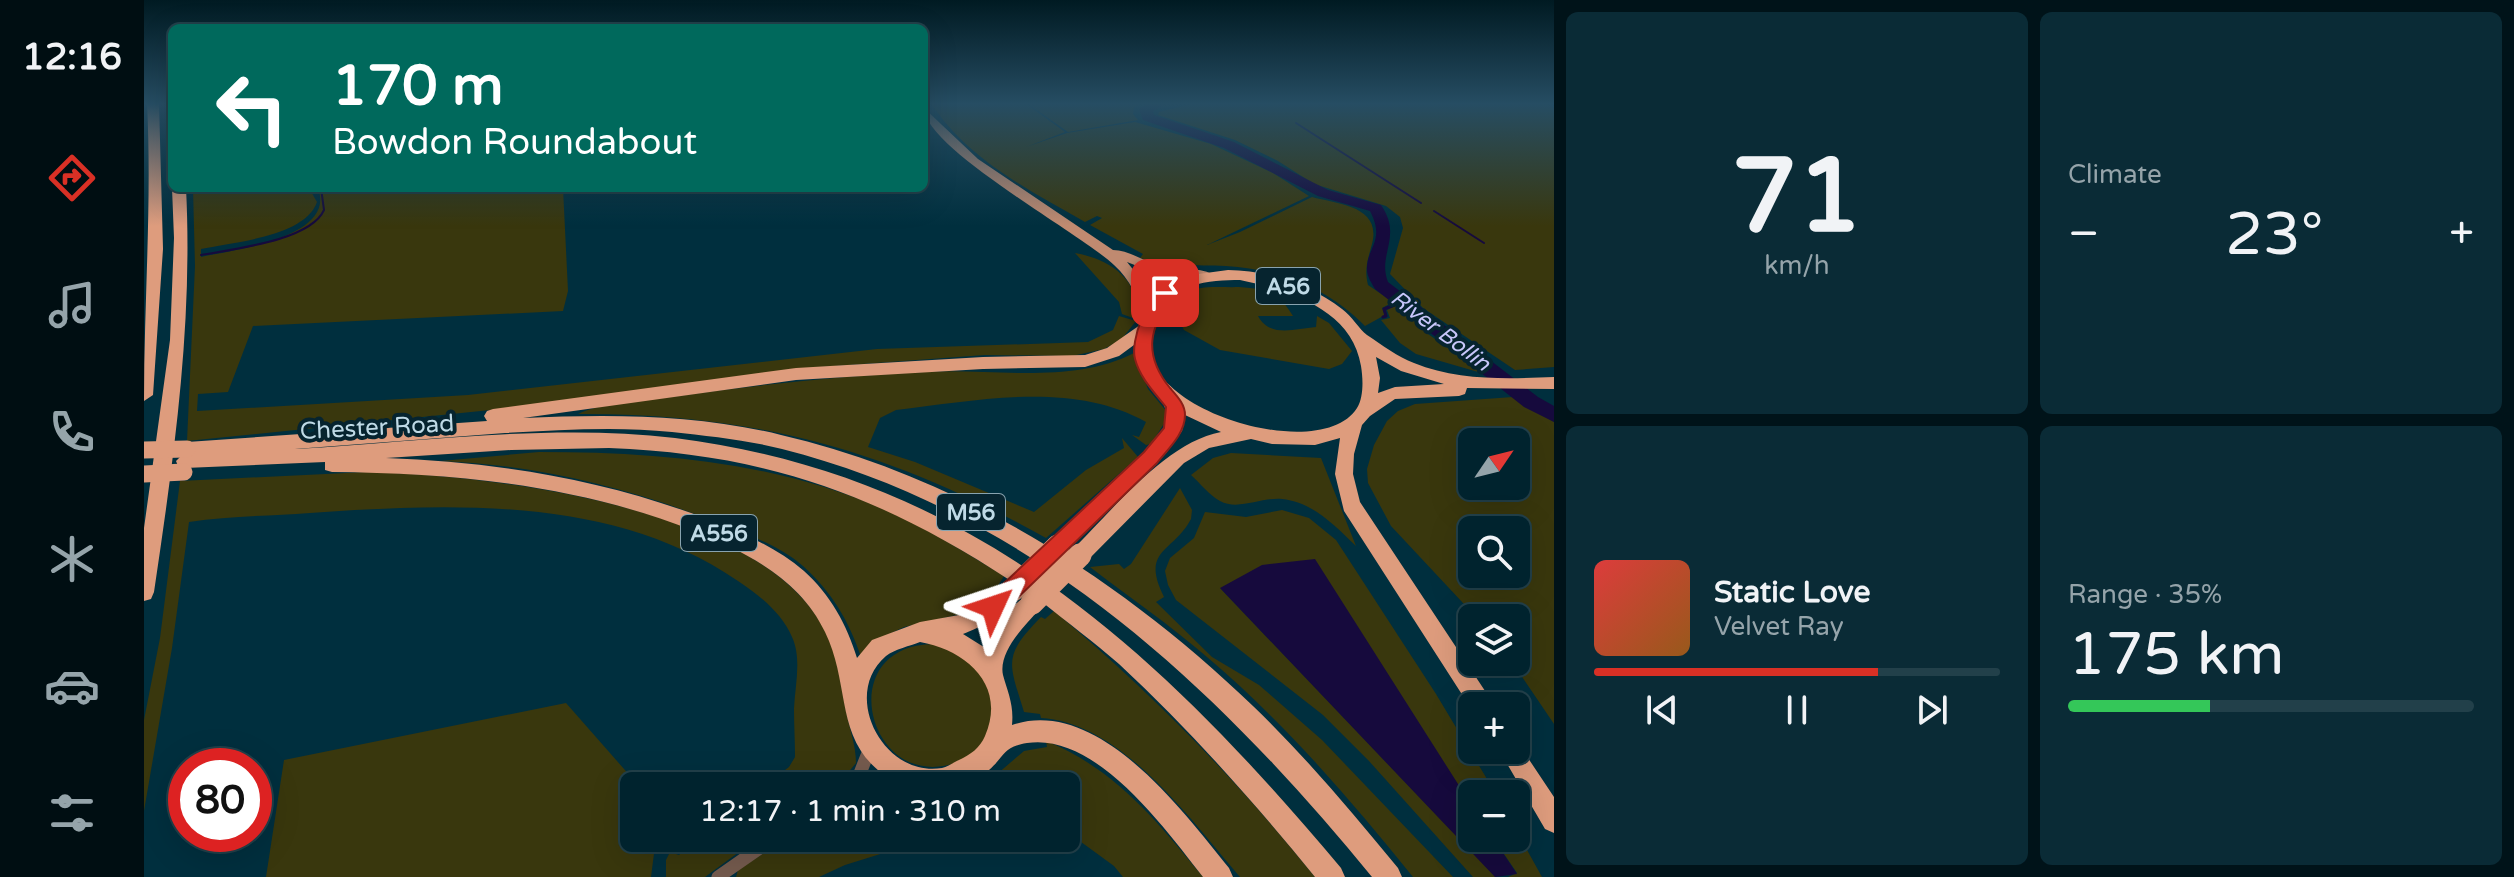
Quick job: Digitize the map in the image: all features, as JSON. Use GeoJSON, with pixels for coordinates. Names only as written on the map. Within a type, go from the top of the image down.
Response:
{"type":"FeatureCollection","features":[{"type":"Feature","properties":{"kind":"highway"},"geometry":{"type":"LineString","coordinates":[[144,395],[155,300],[154,144]]}},
{"type":"Feature","properties":{"kind":"highway"},"geometry":{"type":"LineString","coordinates":[[144,592],[174,357],[180,253],[179,192]]}},
{"type":"Feature","properties":{"kind":"highway"},"geometry":{"type":"LineString","coordinates":[[144,310],[157,241]]}},
{"type":"Feature","properties":{"kind":"highway","name":"A56"},"geometry":{"type":"LineString","coordinates":[[853,696],[858,676],[868,658],[882,644],[901,636],[938,631],[971,620],[993,607],[1168,439],[1176,413],[1167,395],[1152,378],[1142,356],[1148,321],[1172,288],[1208,276],[1240,275],[1267,279],[1295,288],[1329,307],[1396,362],[1432,376],[1484,386],[1554,383]]}},
{"type":"Feature","properties":{"kind":"highway"},"geometry":{"type":"LineString","coordinates":[[426,432],[464,421],[544,408],[796,374],[937,365],[1085,361],[1113,352],[1148,321]]}},
{"type":"Feature","properties":{"kind":"highway","name":"A56"},"geometry":{"type":"LineString","coordinates":[[1354,330],[1372,361],[1360,417]]}},
{"type":"Feature","properties":{"kind":"highway","name":"A56"},"geometry":{"type":"LineString","coordinates":[[1167,395],[1200,417],[1252,433],[1286,439],[1318,439],[1340,432],[1395,393],[1471,390],[1484,386]]}},
{"type":"Feature","properties":{"kind":"highway"},"geometry":{"type":"LineString","coordinates":[[1360,417],[1343,457],[1343,473],[1351,505],[1474,692]]}},
{"type":"Feature","properties":{"kind":"highway","name":"M56"},"geometry":{"type":"LineString","coordinates":[[426,432],[621,422],[721,431],[836,457],[963,507],[1065,565],[1215,685],[1317,790],[1389,877]]}},
{"type":"Feature","properties":{"kind":"highway","name":"Chester Road"},"geometry":{"type":"LineString","coordinates":[[144,450],[185,461],[426,432]]}},
{"type":"Feature","properties":{"kind":"highway","name":"A56"},"geometry":{"type":"LineString","coordinates":[[991,671],[1005,631],[1178,458],[1204,442],[1252,433]]}},
{"type":"Feature","properties":{"kind":"highway","name":"Chester Road"},"geometry":{"type":"LineString","coordinates":[[144,463],[533,442],[612,441]]}},
{"type":"Feature","properties":{"kind":"highway","name":"M56"},"geometry":{"type":"LineString","coordinates":[[612,441],[678,445],[763,459],[852,484],[904,505],[985,550],[1076,615],[1154,681],[1266,796],[1332,877]]}},
{"type":"Feature","properties":{"kind":"highway","name":"A556"},"geometry":{"type":"LineString","coordinates":[[144,474],[185,461],[462,468],[547,480],[666,512],[767,555],[805,586],[820,603],[838,635],[850,669],[853,696]]}},
{"type":"Feature","properties":{"kind":"highway"},"geometry":{"type":"LineString","coordinates":[[920,632],[959,642],[973,651],[991,671],[1000,698],[1000,730],[995,742],[983,760],[966,772]]}},
{"type":"Feature","properties":{"kind":"highway"},"geometry":{"type":"LineString","coordinates":[[853,696],[855,719],[870,748],[880,760],[902,772]]}},
{"type":"Feature","properties":{"kind":"highway"},"geometry":{"type":"LineString","coordinates":[[995,742],[1012,733],[1040,729],[1072,736],[1091,746],[1137,784],[1220,877]]}},
{"type":"Feature","properties":{"kind":"highway"},"geometry":{"type":"LineString","coordinates":[[1520,764],[1554,820]]}},
{"type":"Feature","properties":{"kind":"main road","name":"A56"},"geometry":{"type":"LineString","coordinates":[[954,144],[1093,241],[1151,269],[1208,276]]}},
{"type":"Feature","properties":{"kind":"main road","name":"A56"},"geometry":{"type":"LineString","coordinates":[[1093,241],[1134,279],[1148,321]]}},
{"type":"Feature","properties":{"kind":"street"},"geometry":{"type":"LineString","coordinates":[[861,772],[870,748]]}},
{"type":"Feature","properties":{"kind":"street"},"geometry":{"type":"LineString","coordinates":[[718,877],[754,852]]}},
{"type":"Feature","properties":{"kind":"shaded area"},"geometry":{"type":"Polygon","coordinates":[[[966,144],[1034,144],[1026,147],[1035,144],[1211,144],[1273,173],[1309,196],[1207,245],[1312,197],[1345,205],[1364,214],[1373,231],[1366,269],[1368,285],[1393,302],[1382,308],[1385,315],[1365,326],[1319,291],[1284,276],[1246,268],[1172,264],[1140,258],[1143,254],[1090,225],[1102,218],[1097,216],[1085,222],[1000,172],[966,144]]]}},
{"type":"Feature","properties":{"kind":"shaded area"},"geometry":{"type":"Polygon","coordinates":[[[1243,144],[1554,144],[1554,367],[1515,370],[1423,308],[1390,274],[1403,228],[1400,217],[1386,206],[1314,184],[1243,144]]]}},
{"type":"Feature","properties":{"kind":"shaded area"},"geometry":{"type":"Polygon","coordinates":[[[193,192],[311,192],[317,202],[310,214],[298,223],[266,236],[201,249],[201,257],[257,245],[298,230],[312,219],[320,205],[318,192],[563,192],[568,291],[563,311],[253,326],[228,392],[198,394],[197,411],[468,395],[877,349],[1088,342],[1113,330],[1119,316],[1136,321],[1121,340],[1104,349],[1072,356],[985,355],[821,367],[520,407],[187,441],[195,266],[193,192]]]}},
{"type":"Feature","properties":{"kind":"shaded area"},"geometry":{"type":"Polygon","coordinates":[[[1075,253],[1099,260],[1120,273],[1133,293],[1133,318],[1122,314],[1119,302],[1075,253]]]}},
{"type":"Feature","properties":{"kind":"shaded area"},"geometry":{"type":"Polygon","coordinates":[[[1239,287],[1271,292],[1293,316],[1258,316],[1269,327],[1283,330],[1316,327],[1317,316],[1329,323],[1352,351],[1342,364],[1329,369],[1220,350],[1184,330],[1172,306],[1178,298],[1202,288],[1239,287]]]}},
{"type":"Feature","properties":{"kind":"shaded area"},"geometry":{"type":"Polygon","coordinates":[[[1397,305],[1428,334],[1485,374],[1416,354],[1400,343],[1381,320],[1390,318],[1387,310],[1397,305]]]}},
{"type":"Feature","properties":{"kind":"shaded area"},"geometry":{"type":"Polygon","coordinates":[[[1134,353],[1148,389],[1167,412],[1165,422],[1151,444],[1146,445],[1132,435],[1139,437],[1146,422],[1117,409],[1055,397],[958,402],[896,410],[880,418],[868,447],[915,462],[1034,512],[1086,470],[1124,448],[1122,438],[1138,457],[1046,538],[932,482],[877,460],[821,443],[705,421],[643,415],[578,414],[622,403],[830,379],[951,371],[1058,372],[1110,363],[1134,353]]]}},
{"type":"Feature","properties":{"kind":"shaded area"},"geometry":{"type":"Polygon","coordinates":[[[1513,397],[1554,422],[1554,724],[1521,676],[1530,676],[1530,604],[1464,604],[1391,526],[1368,483],[1367,469],[1374,445],[1387,421],[1398,411],[1415,404],[1513,397]]]}},
{"type":"Feature","properties":{"kind":"shaded area"},"geometry":{"type":"Polygon","coordinates":[[[539,452],[679,458],[725,464],[815,484],[903,518],[1004,576],[997,587],[999,589],[965,613],[904,627],[885,636],[861,657],[845,619],[823,586],[794,559],[764,542],[687,511],[584,480],[513,467],[441,461],[539,452]]]}},
{"type":"Feature","properties":{"kind":"shaded area"},"geometry":{"type":"Polygon","coordinates":[[[1231,453],[1321,458],[1356,546],[1323,516],[1293,501],[1266,500],[1234,505],[1212,496],[1191,475],[1213,458],[1231,453]]]}},
{"type":"Feature","properties":{"kind":"shaded area"},"geometry":{"type":"Polygon","coordinates":[[[367,472],[479,480],[611,504],[675,523],[734,548],[782,579],[817,617],[830,641],[837,665],[856,763],[849,772],[782,772],[795,757],[797,663],[792,637],[776,612],[762,599],[690,553],[639,533],[586,519],[532,511],[420,507],[234,517],[189,522],[172,648],[144,811],[144,720],[160,638],[180,481],[367,472]]]}},
{"type":"Feature","properties":{"kind":"shaded area"},"geometry":{"type":"Polygon","coordinates":[[[1180,488],[1192,510],[1191,519],[1157,560],[1158,581],[1164,597],[1156,602],[1212,657],[1259,685],[1322,740],[1453,877],[1413,877],[1340,790],[1263,708],[1193,645],[1090,567],[1119,564],[1124,569],[1131,564],[1180,488]]]}},
{"type":"Feature","properties":{"kind":"shaded area"},"geometry":{"type":"Polygon","coordinates":[[[1282,510],[1309,518],[1336,540],[1458,731],[1458,764],[1478,764],[1488,780],[1458,780],[1458,786],[1220,588],[1458,837],[1458,852],[1472,852],[1496,877],[1473,877],[1369,761],[1323,715],[1176,600],[1165,571],[1170,558],[1194,538],[1205,512],[1246,517],[1282,510]]]}},
{"type":"Feature","properties":{"kind":"shaded area"},"geometry":{"type":"Polygon","coordinates":[[[1315,559],[1458,784],[1458,838],[1220,588],[1262,565],[1315,559]]]}},
{"type":"Feature","properties":{"kind":"shaded area"},"geometry":{"type":"Polygon","coordinates":[[[1054,611],[1191,737],[1315,877],[1240,877],[1177,803],[1127,755],[1071,724],[1024,712],[1012,661],[1028,631],[1041,617],[1045,619],[1054,611]]]}},
{"type":"Feature","properties":{"kind":"shaded area"},"geometry":{"type":"Polygon","coordinates":[[[933,644],[959,652],[974,664],[983,677],[992,708],[986,739],[977,751],[963,760],[931,767],[904,759],[885,742],[874,718],[872,692],[880,669],[900,651],[933,644]]]}},
{"type":"Feature","properties":{"kind":"shaded area"},"geometry":{"type":"Polygon","coordinates":[[[566,703],[627,772],[620,772],[620,852],[654,852],[651,877],[266,877],[284,760],[566,703]]]}},
{"type":"Feature","properties":{"kind":"shaded area"},"geometry":{"type":"Polygon","coordinates":[[[1046,741],[1070,752],[1114,781],[1169,836],[1203,877],[1123,877],[1114,866],[1080,841],[1080,772],[999,772],[1024,751],[1047,747],[1046,741]]]}},
{"type":"Feature","properties":{"kind":"shaded area"},"geometry":{"type":"Polygon","coordinates":[[[670,852],[679,855],[682,852],[739,852],[705,877],[666,877],[666,860],[670,852]]]}},
{"type":"Feature","properties":{"kind":"shaded area"},"geometry":{"type":"Polygon","coordinates":[[[766,852],[887,852],[819,877],[736,877],[738,870],[766,852]]]}},
{"type":"Feature","properties":{"kind":"shaded area"},"geometry":{"type":"Polygon","coordinates":[[[1471,852],[1502,852],[1517,874],[1495,877],[1471,852]]]}},
{"type":"Feature","properties":{"kind":"shaded area"},"geometry":{"type":"Polygon","coordinates":[[[1503,852],[1528,852],[1542,877],[1508,877],[1517,873],[1503,852]]]}},
{"type":"Feature","properties":{"kind":"waterway","name":"River Bollin"},"geometry":{"type":"LineString","coordinates":[[1226,144],[1323,193],[1376,208],[1384,230],[1383,246],[1375,269],[1381,285],[1531,402],[1554,415]]}},
{"type":"Feature","properties":{"kind":"waterway"},"geometry":{"type":"LineString","coordinates":[[1329,144],[1421,203]]}},
{"type":"Feature","properties":{"kind":"waterway"},"geometry":{"type":"LineString","coordinates":[[201,255],[269,242],[303,229],[316,221],[324,210],[322,192]]}},
{"type":"Feature","properties":{"kind":"waterway"},"geometry":{"type":"LineString","coordinates":[[1434,211],[1484,243]]}},
{"type":"Feature","properties":{"kind":"waterway"},"geometry":{"type":"LineString","coordinates":[[1383,317],[1386,316],[1384,309],[1402,302]]}},
{"type":"Feature","properties":{"kind":"route"},"geometry":{"type":"LineString","coordinates":[[993,607],[1150,458],[1173,431],[1176,422],[1174,405],[1152,378],[1142,356],[1143,338],[1151,313],[1165,293]]}}]}
